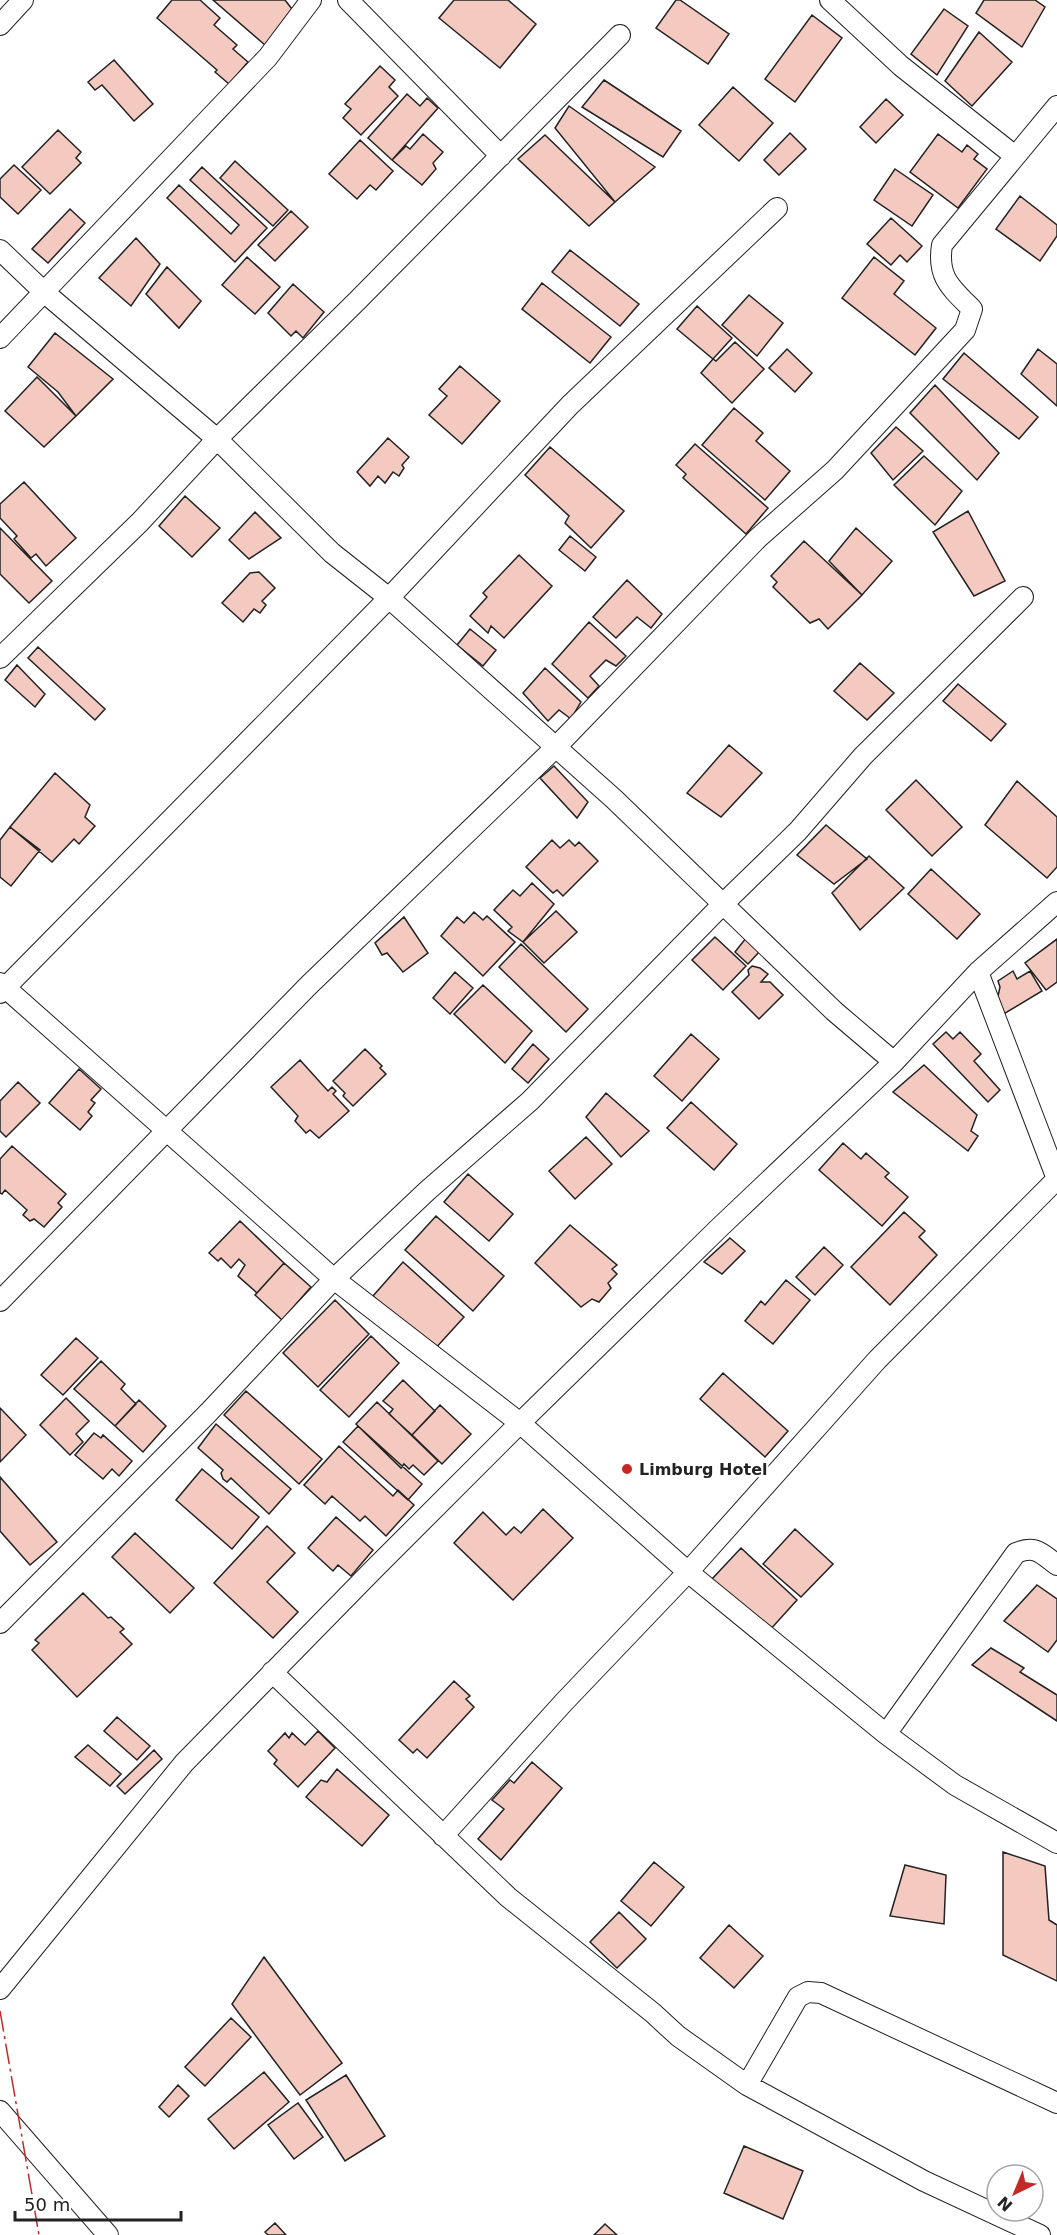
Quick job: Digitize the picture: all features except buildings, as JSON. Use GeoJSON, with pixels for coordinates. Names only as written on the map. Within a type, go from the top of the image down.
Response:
{"type":"FeatureCollection","features":[{"type":"Feature","properties":{"kind":"street"},"geometry":{"type":"LineString","coordinates":[[0,25],[23,0]]}},
{"type":"Feature","properties":{"kind":"street"},"geometry":{"type":"LineString","coordinates":[[0,338],[268,57],[311,0]]}},
{"type":"Feature","properties":{"kind":"street"},"geometry":{"type":"LineString","coordinates":[[348,0],[501,156]]}},
{"type":"Feature","properties":{"kind":"street"},"geometry":{"type":"LineString","coordinates":[[830,0],[901,66],[1015,156]]}},
{"type":"Feature","properties":{"kind":"street"},"geometry":{"type":"LineString","coordinates":[[0,658],[140,522],[217,439],[620,35]]}},
{"type":"Feature","properties":{"kind":"street"},"geometry":{"type":"LineString","coordinates":[[0,1301],[309,985],[556,747],[758,538],[835,470],[965,330],[972,309],[946,281],[939,262],[942,244],[1057,106]]}},
{"type":"Feature","properties":{"kind":"street"},"geometry":{"type":"LineString","coordinates":[[777,208],[570,405],[388,598],[2,988],[334,1279],[520,1423],[688,1572],[886,1734],[955,1785],[1057,1843]]}},
{"type":"Feature","properties":{"kind":"street"},"geometry":{"type":"LineString","coordinates":[[0,250],[45,293],[217,439],[332,554],[388,598],[614,799],[834,1011],[894,1062]]}},
{"type":"Feature","properties":{"kind":"street"},"geometry":{"type":"LineString","coordinates":[[0,1623],[209,1412],[334,1279],[427,1191],[530,1101],[723,904],[798,831],[863,756],[1023,597]]}},
{"type":"Feature","properties":{"kind":"street"},"geometry":{"type":"LineString","coordinates":[[0,1989],[183,1763],[520,1423],[894,1062],[978,972],[1057,902]]}},
{"type":"Feature","properties":{"kind":"street"},"geometry":{"type":"LineString","coordinates":[[443,1836],[564,1702],[688,1572],[877,1360],[1057,1179],[978,972]]}},
{"type":"Feature","properties":{"kind":"street"},"geometry":{"type":"LineString","coordinates":[[886,1734],[1016,1554],[1028,1548],[1039,1551],[1057,1565]]}},
{"type":"Feature","properties":{"kind":"street"},"geometry":{"type":"LineString","coordinates":[[272,1672],[507,1897],[653,2013],[678,2036],[747,2085],[924,2181],[1040,2235]]}},
{"type":"Feature","properties":{"kind":"street"},"geometry":{"type":"LineString","coordinates":[[747,2085],[798,1997],[808,1992],[821,1993],[1057,2103]]}},
{"type":"Feature","properties":{"kind":"street"},"geometry":{"type":"LineString","coordinates":[[0,2111],[108,2235]]}},
{"type":"Feature","properties":{"kind":"power"},"geometry":{"type":"LineString","coordinates":[[0,2011],[39,2235]]}},
{"type":"Feature","properties":{"kind":"place","name":"Limburg Hotel"},"geometry":{"type":"Point","coordinates":[627,1469]}}]}
